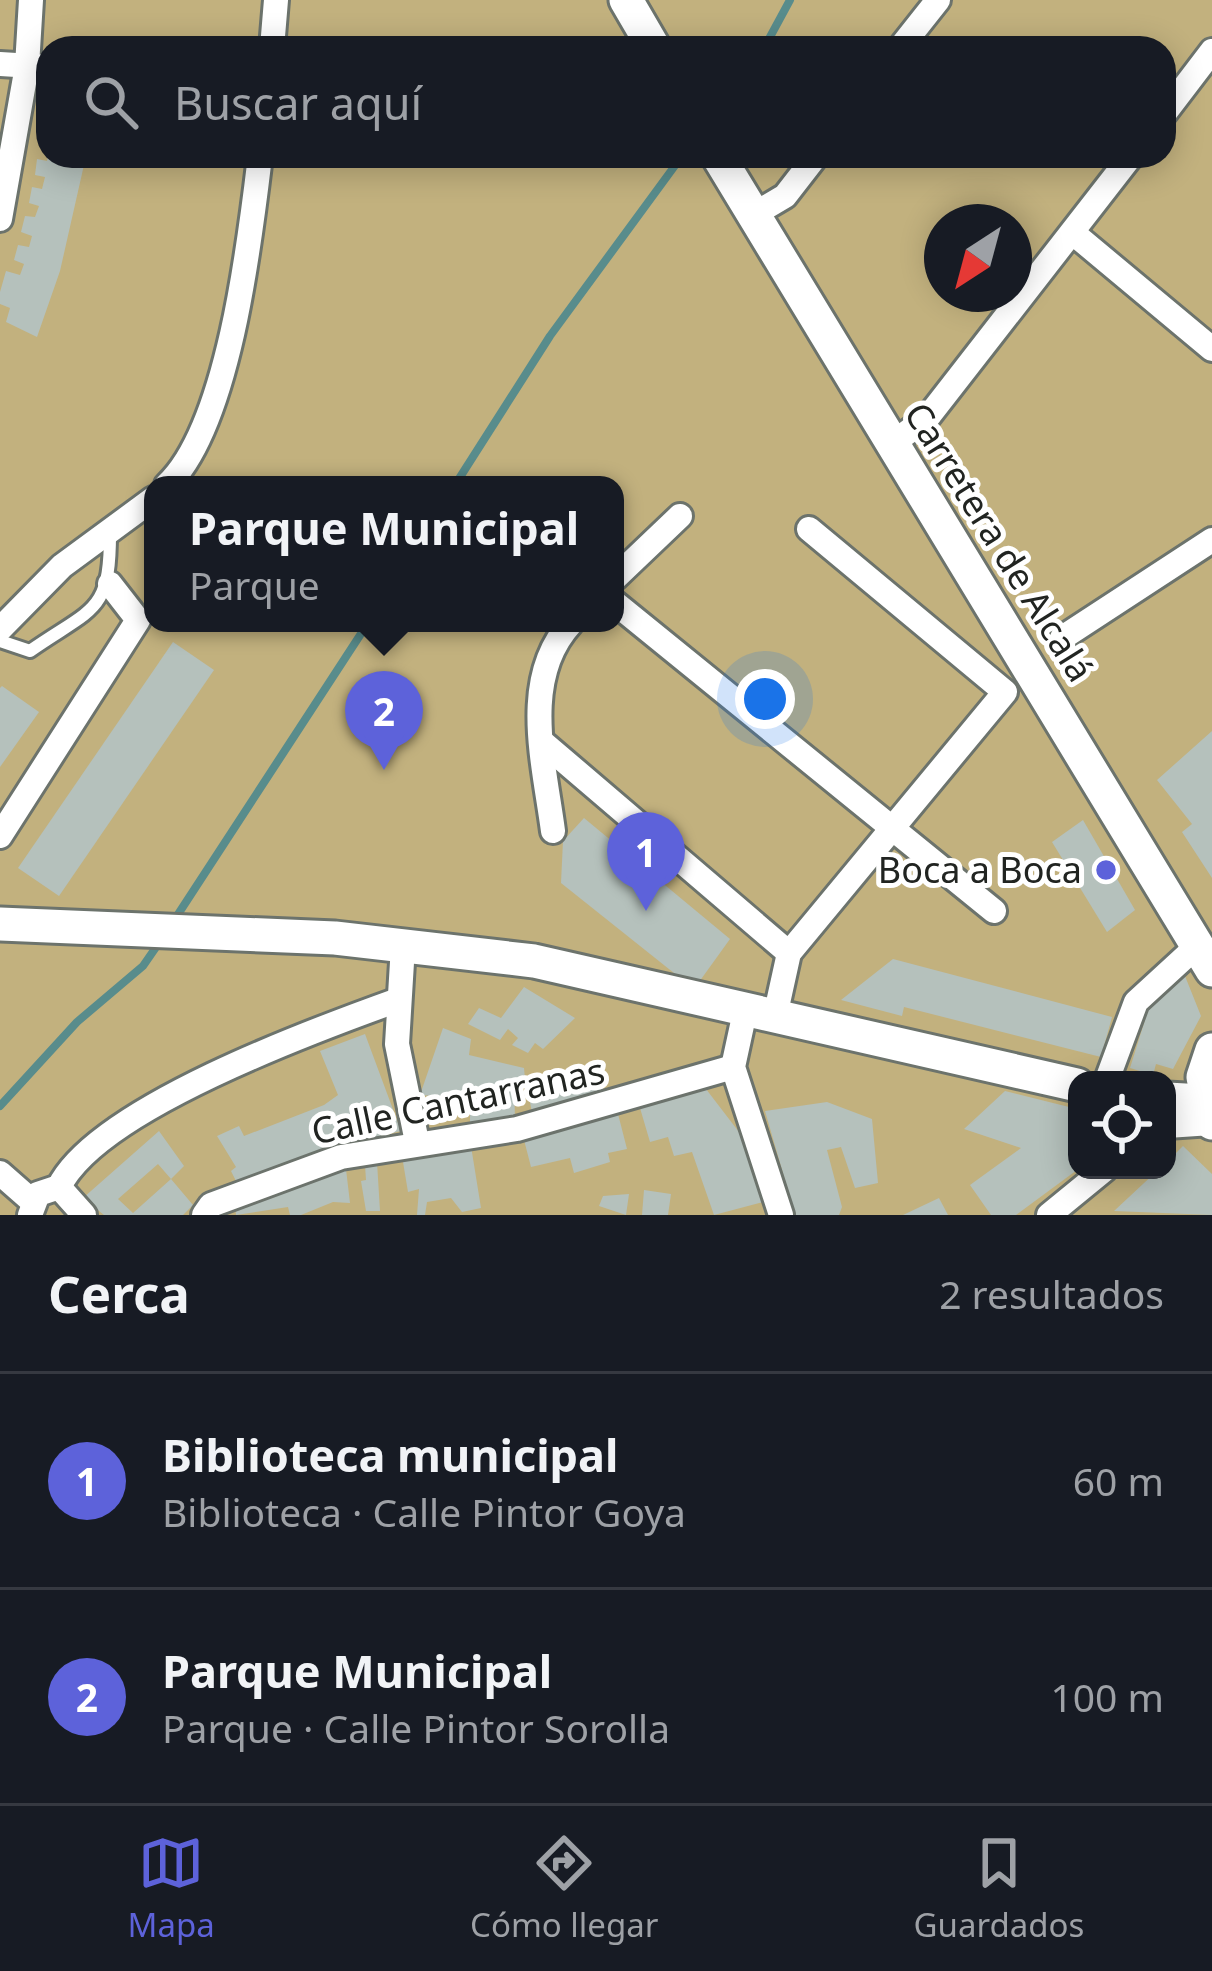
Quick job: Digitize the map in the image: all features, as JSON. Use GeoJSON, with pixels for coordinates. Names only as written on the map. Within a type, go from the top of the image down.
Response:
{"type":"FeatureCollection","features":[{"type":"Feature","properties":{"kind":"street"},"geometry":{"type":"LineString","coordinates":[[31,0],[36,47]]}},
{"type":"Feature","properties":{"kind":"street"},"geometry":{"type":"LineString","coordinates":[[273,36],[276,0]]}},
{"type":"Feature","properties":{"kind":"street"},"geometry":{"type":"LineString","coordinates":[[626,0],[647,36]]}},
{"type":"Feature","properties":{"kind":"street"},"geometry":{"type":"LineString","coordinates":[[910,36],[938,0]]}},
{"type":"Feature","properties":{"kind":"street"},"geometry":{"type":"LineString","coordinates":[[1176,98],[1212,51]]}},
{"type":"Feature","properties":{"kind":"street"},"geometry":{"type":"LineString","coordinates":[[0,64],[36,66]]}},
{"type":"Feature","properties":{"kind":"street"},"geometry":{"type":"LineString","coordinates":[[0,219],[36,74]]}},
{"type":"Feature","properties":{"kind":"street"},"geometry":{"type":"LineString","coordinates":[[173,476],[201,433],[217,383],[247,264],[259,168]]}},
{"type":"Feature","properties":{"kind":"street","name":"Carretera de Alcalá"},"geometry":{"type":"LineString","coordinates":[[725,168],[1203,943]]}},
{"type":"Feature","properties":{"kind":"street"},"geometry":{"type":"LineString","coordinates":[[753,215],[785,196],[807,168]]}},
{"type":"Feature","properties":{"kind":"street"},"geometry":{"type":"LineString","coordinates":[[893,443],[928,417],[1123,168]]}},
{"type":"Feature","properties":{"kind":"street"},"geometry":{"type":"LineString","coordinates":[[1072,232],[1212,349]]}},
{"type":"Feature","properties":{"kind":"street"},"geometry":{"type":"LineString","coordinates":[[0,629],[62,566],[144,506]]}},
{"type":"Feature","properties":{"kind":"street"},"geometry":{"type":"LineString","coordinates":[[624,569],[680,516]]}},
{"type":"Feature","properties":{"kind":"street"},"geometry":{"type":"LineString","coordinates":[[781,1215],[733,1067],[789,953],[1004,692],[809,529]]}},
{"type":"Feature","properties":{"kind":"street"},"geometry":{"type":"LineString","coordinates":[[1062,638],[1212,540]]}},
{"type":"Feature","properties":{"kind":"street"},"geometry":{"type":"LineString","coordinates":[[0,836],[138,620],[110,584]]}},
{"type":"Feature","properties":{"kind":"street"},"geometry":{"type":"LineString","coordinates":[[624,610],[994,910]]}},
{"type":"Feature","properties":{"kind":"street"},"geometry":{"type":"LineString","coordinates":[[553,831],[541,741],[548,648],[563,632]]}},
{"type":"Feature","properties":{"kind":"street"},"geometry":{"type":"LineString","coordinates":[[541,741],[789,953]]}},
{"type":"Feature","properties":{"kind":"street"},"geometry":{"type":"LineString","coordinates":[[0,924],[403,946],[534,961],[761,1009],[1068,1083]]}},
{"type":"Feature","properties":{"kind":"street"},"geometry":{"type":"LineString","coordinates":[[1110,1071],[1136,1002],[1203,943]]}},
{"type":"Feature","properties":{"kind":"street"},"geometry":{"type":"LineString","coordinates":[[403,946],[397,1044],[418,1142]]}},
{"type":"Feature","properties":{"kind":"street"},"geometry":{"type":"LineString","coordinates":[[0,1173],[31,1208],[113,1135],[201,1079],[398,1000]]}},
{"type":"Feature","properties":{"kind":"street"},"geometry":{"type":"LineString","coordinates":[[1209,1116],[1203,1077],[1212,1050]]}},
{"type":"Feature","properties":{"kind":"street","name":"Calle Cantarranas"},"geometry":{"type":"LineString","coordinates":[[204,1215],[211,1205],[341,1157],[517,1129],[733,1067]]}},
{"type":"Feature","properties":{"kind":"street"},"geometry":{"type":"LineString","coordinates":[[1176,1103],[1209,1116]]}},
{"type":"Feature","properties":{"kind":"street"},"geometry":{"type":"LineString","coordinates":[[1176,1124],[1209,1116]]}},
{"type":"Feature","properties":{"kind":"street"},"geometry":{"type":"LineString","coordinates":[[1049,1215],[1093,1179]]}},
{"type":"Feature","properties":{"kind":"street"},"geometry":{"type":"LineString","coordinates":[[59,1187],[84,1215]]}},
{"type":"Feature","properties":{"kind":"lane"},"geometry":{"type":"LineString","coordinates":[[0,641],[31,651],[98,603],[110,584],[110,532]]}},
{"type":"Feature","properties":{"kind":"shaded area"},"geometry":{"type":"Polygon","coordinates":[[[0,0],[1212,0],[1212,1215],[0,1215],[0,0]]]}},
{"type":"Feature","properties":{"kind":"building"},"geometry":{"type":"Polygon","coordinates":[[[36,167],[83,168],[60,271],[37,337],[6,322],[10,308],[0,304],[6,271],[20,275],[24,264],[14,260],[18,245],[29,247],[32,236],[21,232],[25,216],[35,217],[39,206],[29,203],[32,187],[42,189],[45,177],[35,175],[36,167]]]}},
{"type":"Feature","properties":{"kind":"building"},"geometry":{"type":"Polygon","coordinates":[[[173,642],[214,670],[59,896],[18,868],[173,642]]]}},
{"type":"Feature","properties":{"kind":"building"},"geometry":{"type":"Polygon","coordinates":[[[0,688],[39,712],[0,767],[0,688]]]}},
{"type":"Feature","properties":{"kind":"building"},"geometry":{"type":"Polygon","coordinates":[[[1212,731],[1212,878],[1182,832],[1192,824],[1157,780],[1212,731]]]}},
{"type":"Feature","properties":{"kind":"building"},"geometry":{"type":"Polygon","coordinates":[[[584,818],[730,939],[694,989],[561,883],[563,841],[584,818]]]}},
{"type":"Feature","properties":{"kind":"building"},"geometry":{"type":"Polygon","coordinates":[[[1083,820],[1135,910],[1107,932],[1052,842],[1083,820]]]}},
{"type":"Feature","properties":{"kind":"building"},"geometry":{"type":"Polygon","coordinates":[[[893,959],[1112,1017],[1101,1057],[904,1007],[902,1016],[841,1000],[893,959]]]}},
{"type":"Feature","properties":{"kind":"building"},"geometry":{"type":"Polygon","coordinates":[[[1183,971],[1201,1016],[1173,1069],[1156,1064],[1154,1071],[1130,1068],[1149,1007],[1183,971]]]}},
{"type":"Feature","properties":{"kind":"building"},"geometry":{"type":"Polygon","coordinates":[[[524,987],[575,1018],[543,1049],[535,1043],[528,1053],[512,1045],[518,1038],[508,1029],[500,1040],[468,1024],[479,1008],[501,1018],[524,987]]]}},
{"type":"Feature","properties":{"kind":"building"},"geometry":{"type":"Polygon","coordinates":[[[443,1028],[471,1039],[469,1055],[524,1068],[525,1079],[514,1082],[515,1119],[470,1124],[470,1099],[420,1095],[443,1028]]]}},
{"type":"Feature","properties":{"kind":"building"},"geometry":{"type":"Polygon","coordinates":[[[365,1034],[401,1131],[340,1146],[238,1185],[231,1171],[236,1167],[217,1136],[239,1126],[244,1136],[324,1105],[338,1095],[320,1051],[365,1034]]]}},
{"type":"Feature","properties":{"kind":"building"},"geometry":{"type":"Polygon","coordinates":[[[572,1072],[574,1080],[599,1073],[606,1099],[533,1118],[527,1086],[572,1072]]]}},
{"type":"Feature","properties":{"kind":"building"},"geometry":{"type":"Polygon","coordinates":[[[706,1089],[752,1149],[771,1200],[714,1215],[692,1152],[674,1156],[668,1137],[650,1142],[640,1108],[706,1089]]]}},
{"type":"Feature","properties":{"kind":"building"},"geometry":{"type":"Polygon","coordinates":[[[1005,1091],[1068,1107],[1068,1177],[1016,1215],[991,1215],[970,1185],[1021,1148],[964,1129],[1005,1091]]]}},
{"type":"Feature","properties":{"kind":"building"},"geometry":{"type":"Polygon","coordinates":[[[827,1102],[872,1119],[878,1183],[855,1188],[841,1147],[827,1150],[842,1207],[839,1215],[795,1215],[765,1111],[827,1102]]]}},
{"type":"Feature","properties":{"kind":"building"},"geometry":{"type":"Polygon","coordinates":[[[617,1110],[627,1149],[608,1153],[610,1162],[574,1173],[570,1158],[531,1167],[523,1136],[617,1110]]]}},
{"type":"Feature","properties":{"kind":"building"},"geometry":{"type":"Polygon","coordinates":[[[159,1131],[184,1166],[171,1179],[193,1205],[183,1215],[104,1215],[83,1198],[159,1131]],[[158,1164],[118,1199],[133,1213],[171,1179],[158,1164]]]}},
{"type":"Feature","properties":{"kind":"building"},"geometry":{"type":"Polygon","coordinates":[[[471,1146],[481,1208],[462,1212],[451,1198],[427,1202],[425,1215],[417,1215],[419,1189],[408,1192],[402,1156],[471,1146]]]}},
{"type":"Feature","properties":{"kind":"building"},"geometry":{"type":"Polygon","coordinates":[[[1183,1146],[1212,1174],[1212,1215],[1114,1211],[1148,1179],[1176,1179],[1176,1153],[1183,1146]]]}},
{"type":"Feature","properties":{"kind":"building"},"geometry":{"type":"Polygon","coordinates":[[[377,1162],[380,1211],[366,1211],[361,1181],[366,1180],[365,1165],[377,1162]]]}},
{"type":"Feature","properties":{"kind":"building"},"geometry":{"type":"Polygon","coordinates":[[[346,1169],[350,1203],[333,1202],[301,1215],[290,1215],[288,1207],[236,1215],[235,1204],[346,1169]]]}},
{"type":"Feature","properties":{"kind":"building"},"geometry":{"type":"Polygon","coordinates":[[[644,1190],[671,1194],[668,1215],[642,1215],[644,1190]]]}},
{"type":"Feature","properties":{"kind":"building"},"geometry":{"type":"Polygon","coordinates":[[[629,1194],[626,1215],[599,1206],[603,1196],[629,1194]]]}},
{"type":"Feature","properties":{"kind":"building"},"geometry":{"type":"Polygon","coordinates":[[[939,1198],[948,1215],[903,1215],[939,1198]]]}},
{"type":"Feature","properties":{"kind":"waterway"},"geometry":{"type":"LineString","coordinates":[[770,36],[790,0]]}},
{"type":"Feature","properties":{"kind":"waterway"},"geometry":{"type":"LineString","coordinates":[[461,476],[550,336],[673,168]]}},
{"type":"Feature","properties":{"kind":"waterway"},"geometry":{"type":"LineString","coordinates":[[173,922],[362,632]]}},
{"type":"Feature","properties":{"kind":"waterway"},"geometry":{"type":"LineString","coordinates":[[0,1106],[77,1022],[143,966],[161,940]]}},
{"type":"Feature","properties":{"kind":"place","name":"Parque Municipal"},"geometry":{"type":"Point","coordinates":[384,770]}},
{"type":"Feature","properties":{"kind":"place","name":"Boca a Boca"},"geometry":{"type":"Point","coordinates":[1106,870]}},
{"type":"Feature","properties":{"kind":"place","name":"Biblioteca municipal"},"geometry":{"type":"Point","coordinates":[646,911]}}]}
